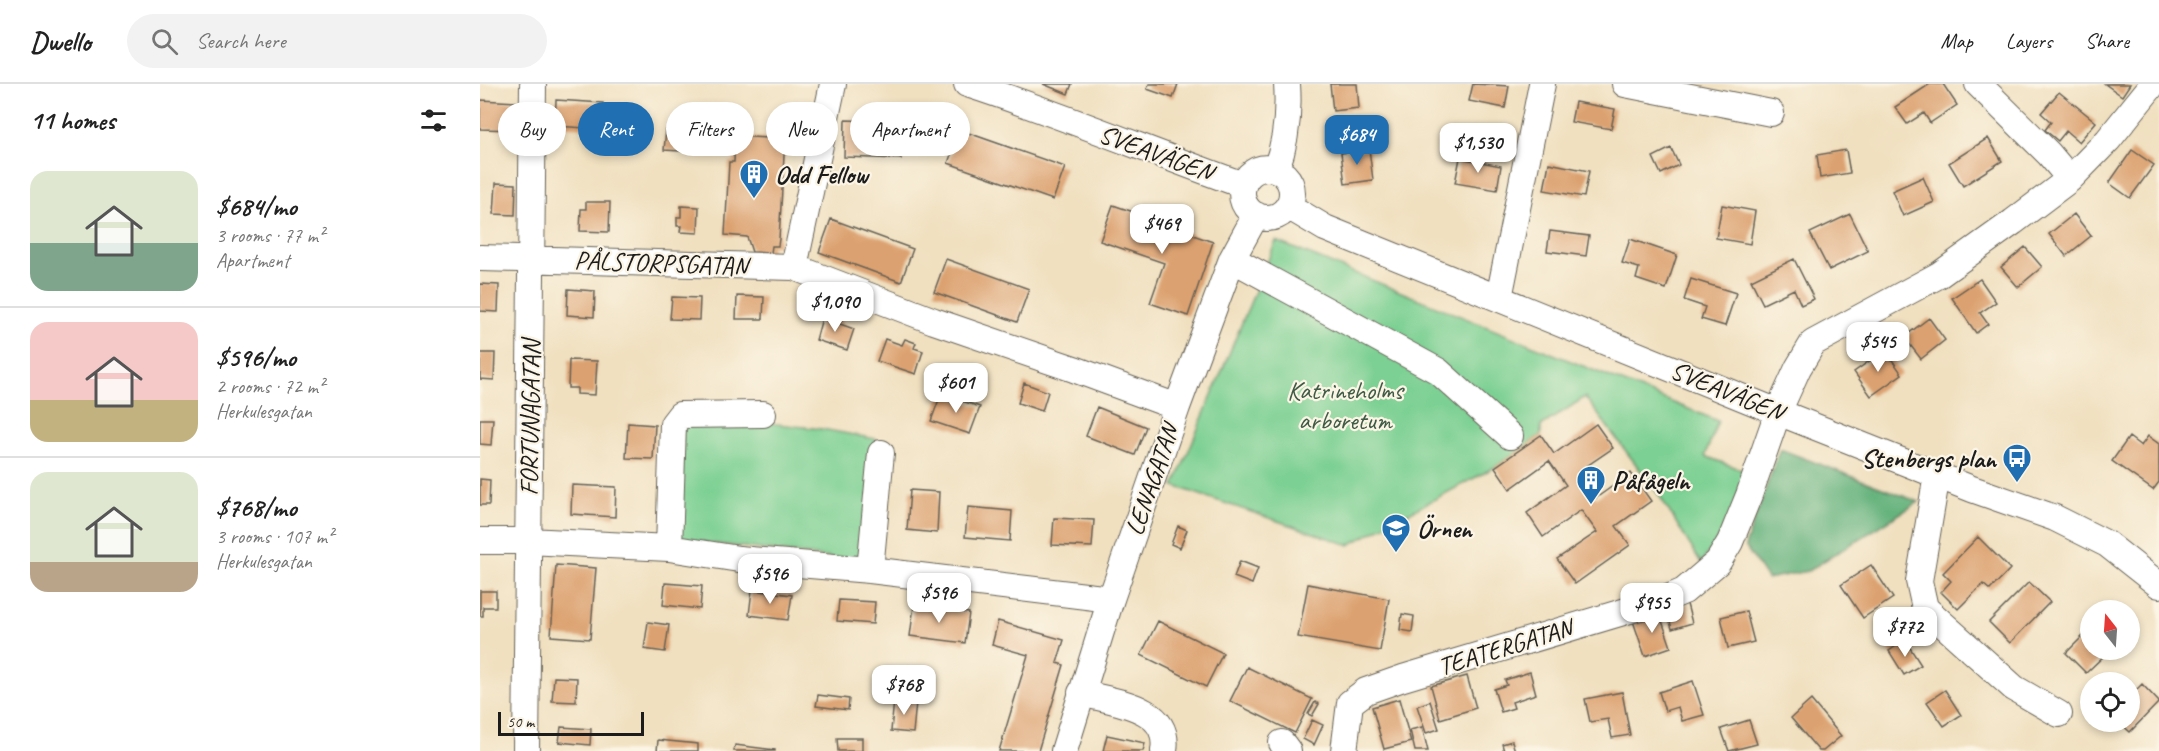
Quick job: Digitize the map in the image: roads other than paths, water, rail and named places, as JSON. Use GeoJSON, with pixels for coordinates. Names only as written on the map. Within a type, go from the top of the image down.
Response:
{"type":"FeatureCollection","features":[{"type":"Feature","properties":{"kind":"street","name":"FORTUNAGATAN"},"geometry":{"type":"LineString","coordinates":[[526,751],[532,84]]}},
{"type":"Feature","properties":{"kind":"street"},"geometry":{"type":"LineString","coordinates":[[794,267],[832,84]]}},
{"type":"Feature","properties":{"kind":"street","name":"SVEAVÄGEN"},"geometry":{"type":"LineString","coordinates":[[967,84],[1021,101],[1243,185]]}},
{"type":"Feature","properties":{"kind":"street"},"geometry":{"type":"LineString","coordinates":[[1276,170],[1284,147],[1287,84]]}},
{"type":"Feature","properties":{"kind":"street"},"geometry":{"type":"LineString","coordinates":[[1499,298],[1542,84]]}},
{"type":"Feature","properties":{"kind":"street"},"geometry":{"type":"LineString","coordinates":[[1625,84],[1771,113]]}},
{"type":"Feature","properties":{"kind":"street"},"geometry":{"type":"LineString","coordinates":[[1978,84],[2049,154],[2070,179]]}},
{"type":"Feature","properties":{"kind":"street","name":"TEATERGATAN"},"geometry":{"type":"LineString","coordinates":[[1344,751],[1350,703],[1366,691],[1662,600],[1684,591],[1718,562],[1730,542],[1778,412],[1798,368],[1813,343],[1939,275],[2070,179],[2108,140],[2153,84]]}},
{"type":"Feature","properties":{"kind":"street"},"geometry":{"type":"LineString","coordinates":[[1260,169],[1276,170],[1287,178],[1291,185],[1292,192],[1288,206],[1274,217],[1265,218],[1256,215],[1244,203],[1243,185],[1247,178],[1260,169]]}},
{"type":"Feature","properties":{"kind":"street","name":"SVEAVÄGEN"},"geometry":{"type":"LineString","coordinates":[[1288,206],[1325,228],[1778,412],[1937,475],[2055,518],[2107,544],[2159,585]]}},
{"type":"Feature","properties":{"kind":"street","name":"LENAGATAN"},"geometry":{"type":"LineString","coordinates":[[1064,751],[1111,599],[1177,407],[1232,259],[1256,215]]}},
{"type":"Feature","properties":{"kind":"street","name":"PÅLSTORPSGATAN"},"geometry":{"type":"LineString","coordinates":[[480,258],[794,267],[934,321],[1177,407]]}},
{"type":"Feature","properties":{"kind":"street"},"geometry":{"type":"LineString","coordinates":[[1232,259],[1348,320],[1438,372],[1510,436]]}},
{"type":"Feature","properties":{"kind":"street"},"geometry":{"type":"LineString","coordinates":[[669,548],[674,424],[680,415],[763,414]]}},
{"type":"Feature","properties":{"kind":"street"},"geometry":{"type":"LineString","coordinates":[[870,570],[881,453]]}},
{"type":"Feature","properties":{"kind":"street"},"geometry":{"type":"LineString","coordinates":[[1937,475],[1918,581],[1925,608],[2014,688],[2059,714]]}},
{"type":"Feature","properties":{"kind":"street"},"geometry":{"type":"LineString","coordinates":[[480,541],[669,548],[739,559],[870,570],[1111,599]]}},
{"type":"Feature","properties":{"kind":"street"},"geometry":{"type":"LineString","coordinates":[[1081,693],[1147,712],[1161,725],[1166,739],[1164,751]]}},
{"type":"Feature","properties":{"kind":"place","name":"Odd Fellow"},"geometry":{"type":"Point","coordinates":[754,200]}},
{"type":"Feature","properties":{"kind":"place","name":"Stenbergs plan"},"geometry":{"type":"Point","coordinates":[2017,484]}},
{"type":"Feature","properties":{"kind":"place","name":"Påfågeln"},"geometry":{"type":"Point","coordinates":[1591,506]}},
{"type":"Feature","properties":{"kind":"place","name":"Örnen"},"geometry":{"type":"Point","coordinates":[1396,554]}},
{"type":"Feature","properties":{"kind":"park label","name":"Katrineholms arboretum"},"geometry":{"type":"Point","coordinates":[1345,405]}}]}
